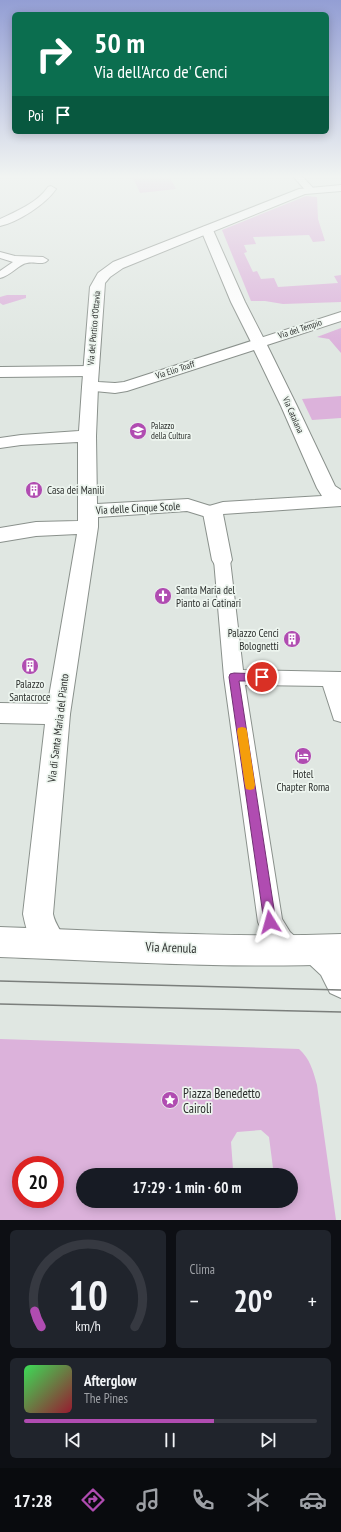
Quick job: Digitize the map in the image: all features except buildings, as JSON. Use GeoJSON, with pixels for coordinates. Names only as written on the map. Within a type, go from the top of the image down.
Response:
{"type":"FeatureCollection","features":[{"type":"Feature","properties":{"kind":"street","name":"Via del Portico d'Ottavia"},"geometry":{"type":"LineString","coordinates":[[88,519],[87,436],[97,286],[102,276],[118,265],[200,233]]}},
{"type":"Feature","properties":{"kind":"street","name":"Via Catalana"},"geometry":{"type":"LineString","coordinates":[[208,233],[238,302],[289,406],[336,495]]}},
{"type":"Feature","properties":{"kind":"street","name":"Via del Tempio"},"geometry":{"type":"LineString","coordinates":[[258,343],[341,316]]}},
{"type":"Feature","properties":{"kind":"street","name":"Via Elio Toaff"},"geometry":{"type":"LineString","coordinates":[[0,372],[90,379],[115,388],[127,386],[258,343]]}},
{"type":"Feature","properties":{"kind":"street"},"geometry":{"type":"LineString","coordinates":[[0,443],[21,440],[87,436]]}},
{"type":"Feature","properties":{"kind":"street"},"geometry":{"type":"LineString","coordinates":[[222,560],[213,513],[216,510],[223,508],[309,503],[336,495]]}},
{"type":"Feature","properties":{"kind":"street","name":"Via delle Cinque Scole"},"geometry":{"type":"LineString","coordinates":[[0,535],[88,519],[188,505],[213,513]]}},
{"type":"Feature","properties":{"kind":"street","name":"Via di Santa Maria del Pianto"},"geometry":{"type":"LineString","coordinates":[[52,943],[41,929],[38,914],[58,714],[88,519]]}},
{"type":"Feature","properties":{"kind":"street"},"geometry":{"type":"LineString","coordinates":[[0,713],[58,714]]}},
{"type":"Feature","properties":{"kind":"street","name":"Via Arenula"},"geometry":{"type":"LineString","coordinates":[[0,942],[317,950]]}},
{"type":"Feature","properties":{"kind":"street"},"geometry":{"type":"LineString","coordinates":[[317,950],[326,956],[333,964],[341,982]]}},
{"type":"Feature","properties":{"kind":"lane"},"geometry":{"type":"LineString","coordinates":[[0,255],[23,260],[43,260]]}},
{"type":"Feature","properties":{"kind":"lane"},"geometry":{"type":"LineString","coordinates":[[0,275],[23,260]]}},
{"type":"Feature","properties":{"kind":"lane"},"geometry":{"type":"LineString","coordinates":[[222,560],[234,677],[270,922],[281,941],[317,950]]}},
{"type":"Feature","properties":{"kind":"lane"},"geometry":{"type":"LineString","coordinates":[[234,677],[336,679],[341,714]]}},
{"type":"Feature","properties":{"kind":"shaded area"},"geometry":{"type":"Polygon","coordinates":[[[223,233],[322,233],[325,241],[313,242],[309,235],[253,237],[256,244],[244,245],[247,252],[244,253],[253,272],[257,271],[261,279],[274,278],[278,287],[338,283],[334,276],[341,275],[341,302],[283,304],[265,301],[251,301],[223,233]]]}},
{"type":"Feature","properties":{"kind":"shaded area"},"geometry":{"type":"Polygon","coordinates":[[[7,295],[26,295],[26,298],[3,305],[0,303],[0,297],[7,295]]]}},
{"type":"Feature","properties":{"kind":"shaded area"},"geometry":{"type":"Polygon","coordinates":[[[341,328],[341,353],[329,339],[317,337],[341,328]]]}},
{"type":"Feature","properties":{"kind":"shaded area"},"geometry":{"type":"Polygon","coordinates":[[[341,396],[341,418],[312,420],[302,399],[341,396]]]}},
{"type":"Feature","properties":{"kind":"shaded area","name":"Piazza Benedetto Cairoli"},"geometry":{"type":"Polygon","coordinates":[[[0,1039],[299,1049],[308,1061],[317,1085],[336,1220],[0,1220],[0,1039]]]}},
{"type":"Feature","properties":{"kind":"tram line"},"geometry":{"type":"LineString","coordinates":[[0,981],[341,990]]}},
{"type":"Feature","properties":{"kind":"tram line"},"geometry":{"type":"LineString","coordinates":[[0,1004],[341,1012]]}},
{"type":"Feature","properties":{"kind":"slow traffic"},"geometry":{"type":"LineString","coordinates":[[242,731],[250,785]]}},
{"type":"Feature","properties":{"kind":"place","name":"Palazzo della Cultura"},"geometry":{"type":"Point","coordinates":[138,431]}},
{"type":"Feature","properties":{"kind":"place","name":"Casa dei Manili"},"geometry":{"type":"Point","coordinates":[34,490]}},
{"type":"Feature","properties":{"kind":"place","name":"Santa Maria del Pianto ai Catinari"},"geometry":{"type":"Point","coordinates":[163,596]}},
{"type":"Feature","properties":{"kind":"place","name":"Palazzo Cenci Bolognetti"},"geometry":{"type":"Point","coordinates":[292,639]}},
{"type":"Feature","properties":{"kind":"place","name":"Palazzo Santacroce"},"geometry":{"type":"Point","coordinates":[30,666]}},
{"type":"Feature","properties":{"kind":"place","name":"Hotel Chapter Roma"},"geometry":{"type":"Point","coordinates":[303,756]}},
{"type":"Feature","properties":{"kind":"place","name":"Piazza Benedetto Cairoli"},"geometry":{"type":"Point","coordinates":[170,1100]}},
{"type":"Feature","properties":{"kind":"route"},"geometry":{"type":"LineString","coordinates":[[262,677],[234,677],[270,922]]}}]}
